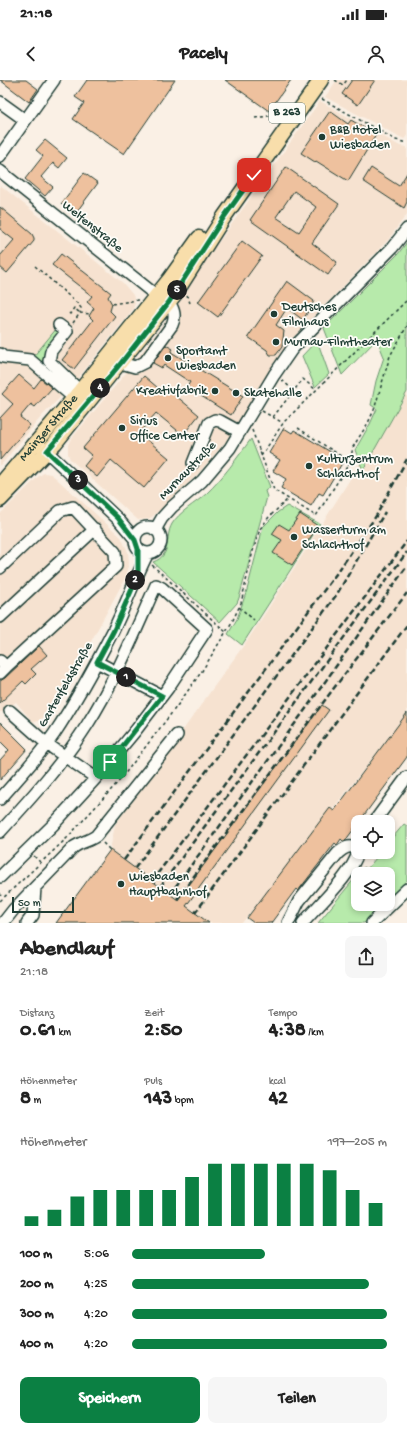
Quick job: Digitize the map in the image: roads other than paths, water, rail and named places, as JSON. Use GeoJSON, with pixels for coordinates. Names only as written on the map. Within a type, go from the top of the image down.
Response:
{"type":"FeatureCollection","features":[{"type":"Feature","properties":{"kind":"main road","name":"Mainzer Straße"},"geometry":{"type":"LineString","coordinates":[[0,485],[77,394],[138,318],[164,301],[169,280],[311,86],[321,80]]}},
{"type":"Feature","properties":{"kind":"main road","name":"Mainzer Straße"},"geometry":{"type":"LineString","coordinates":[[0,500],[64,432],[121,363],[164,301],[196,259],[311,86]]}},
{"type":"Feature","properties":{"kind":"street"},"geometry":{"type":"LineString","coordinates":[[0,156],[54,80]]}},
{"type":"Feature","properties":{"kind":"street"},"geometry":{"type":"LineString","coordinates":[[0,102],[25,120]]}},
{"type":"Feature","properties":{"kind":"street","name":"Welfenstraße"},"geometry":{"type":"LineString","coordinates":[[0,171],[164,301]]}},
{"type":"Feature","properties":{"kind":"street","name":"Murnaustraße"},"geometry":{"type":"LineString","coordinates":[[155,530],[162,518],[172,507],[202,481],[230,448],[274,375],[298,342],[392,248],[407,229]]}},
{"type":"Feature","properties":{"kind":"street"},"geometry":{"type":"LineString","coordinates":[[63,328],[51,351],[50,361],[77,394]]}},
{"type":"Feature","properties":{"kind":"street"},"geometry":{"type":"LineString","coordinates":[[0,354],[3,356],[30,360],[77,394]]}},
{"type":"Feature","properties":{"kind":"street"},"geometry":{"type":"LineString","coordinates":[[193,463],[209,423],[215,420],[220,421],[240,432]]}},
{"type":"Feature","properties":{"kind":"street"},"geometry":{"type":"LineString","coordinates":[[37,442],[118,518],[143,551]]}},
{"type":"Feature","properties":{"kind":"street"},"geometry":{"type":"LineString","coordinates":[[0,568],[60,511],[73,507],[115,552],[116,566],[2,667]]}},
{"type":"Feature","properties":{"kind":"street"},"geometry":{"type":"LineString","coordinates":[[118,518],[141,529],[147,528],[155,530],[161,538],[160,546],[155,551],[143,551]]}},
{"type":"Feature","properties":{"kind":"street"},"geometry":{"type":"LineString","coordinates":[[0,617],[95,529]]}},
{"type":"Feature","properties":{"kind":"street"},"geometry":{"type":"LineString","coordinates":[[141,529],[138,533],[143,551]]}},
{"type":"Feature","properties":{"kind":"street","name":"Gartenfeldstraße"},"geometry":{"type":"LineString","coordinates":[[0,799],[47,744],[68,712],[97,662],[114,630],[138,573],[143,551]]}},
{"type":"Feature","properties":{"kind":"street"},"geometry":{"type":"LineString","coordinates":[[0,832],[41,787],[88,724],[116,672],[156,585],[162,588],[207,629],[162,696],[96,778],[44,834],[0,877]]}},
{"type":"Feature","properties":{"kind":"street"},"geometry":{"type":"LineString","coordinates":[[97,662],[162,696]]}},
{"type":"Feature","properties":{"kind":"street"},"geometry":{"type":"LineString","coordinates":[[10,711],[47,744],[96,778]]}},
{"type":"Feature","properties":{"kind":"street"},"geometry":{"type":"LineString","coordinates":[[3,923],[74,847],[91,840],[96,836],[178,735]]}},
{"type":"Feature","properties":{"kind":"street"},"geometry":{"type":"LineString","coordinates":[[379,815],[407,777]]}},
{"type":"Feature","properties":{"kind":"street"},"geometry":{"type":"LineString","coordinates":[[288,923],[300,901],[338,852],[343,848],[351,846]]}},
{"type":"Feature","properties":{"kind":"street"},"geometry":{"type":"LineString","coordinates":[[303,923],[354,865],[356,859]]}},
{"type":"Feature","properties":{"kind":"street"},"geometry":{"type":"LineString","coordinates":[[27,923],[33,916],[35,888]]}},
{"type":"Feature","properties":{"kind":"street"},"geometry":{"type":"LineString","coordinates":[[372,923],[407,889]]}},
{"type":"Feature","properties":{"kind":"railway"},"geometry":{"type":"LineString","coordinates":[[124,860],[339,570],[376,516],[407,459]]}},
{"type":"Feature","properties":{"kind":"railway"},"geometry":{"type":"LineString","coordinates":[[135,868],[337,594],[385,512]]}},
{"type":"Feature","properties":{"kind":"railway"},"geometry":{"type":"LineString","coordinates":[[152,881],[407,541]]}},
{"type":"Feature","properties":{"kind":"railway"},"geometry":{"type":"LineString","coordinates":[[160,887],[407,552]]}},
{"type":"Feature","properties":{"kind":"railway"},"geometry":{"type":"LineString","coordinates":[[170,894],[305,710],[407,566]]}},
{"type":"Feature","properties":{"kind":"railway"},"geometry":{"type":"LineString","coordinates":[[177,899],[334,688],[407,593]]}},
{"type":"Feature","properties":{"kind":"railway"},"geometry":{"type":"LineString","coordinates":[[195,913],[407,625]]}},
{"type":"Feature","properties":{"kind":"place","name":"B&B Hotel Wiesbaden"},"geometry":{"type":"Point","coordinates":[322,137]}},
{"type":"Feature","properties":{"kind":"place","name":"Deutsches Filmhaus"},"geometry":{"type":"Point","coordinates":[274,314]}},
{"type":"Feature","properties":{"kind":"place","name":"Murnau-Filmtheater"},"geometry":{"type":"Point","coordinates":[276,342]}},
{"type":"Feature","properties":{"kind":"place","name":"Sportamt Wiesbaden"},"geometry":{"type":"Point","coordinates":[168,358]}},
{"type":"Feature","properties":{"kind":"place","name":"Kreativfabrik"},"geometry":{"type":"Point","coordinates":[215,391]}},
{"type":"Feature","properties":{"kind":"place","name":"Skatehalle"},"geometry":{"type":"Point","coordinates":[236,393]}},
{"type":"Feature","properties":{"kind":"place","name":"Sirius Office Center"},"geometry":{"type":"Point","coordinates":[122,428]}},
{"type":"Feature","properties":{"kind":"place","name":"Kulturzentrum Schlachthof"},"geometry":{"type":"Point","coordinates":[309,466]}},
{"type":"Feature","properties":{"kind":"place","name":"Wasserturm am Schlachthof"},"geometry":{"type":"Point","coordinates":[294,537]}},
{"type":"Feature","properties":{"kind":"place","name":"Wiesbaden Hauptbahnhof"},"geometry":{"type":"Point","coordinates":[121,884]}}]}
